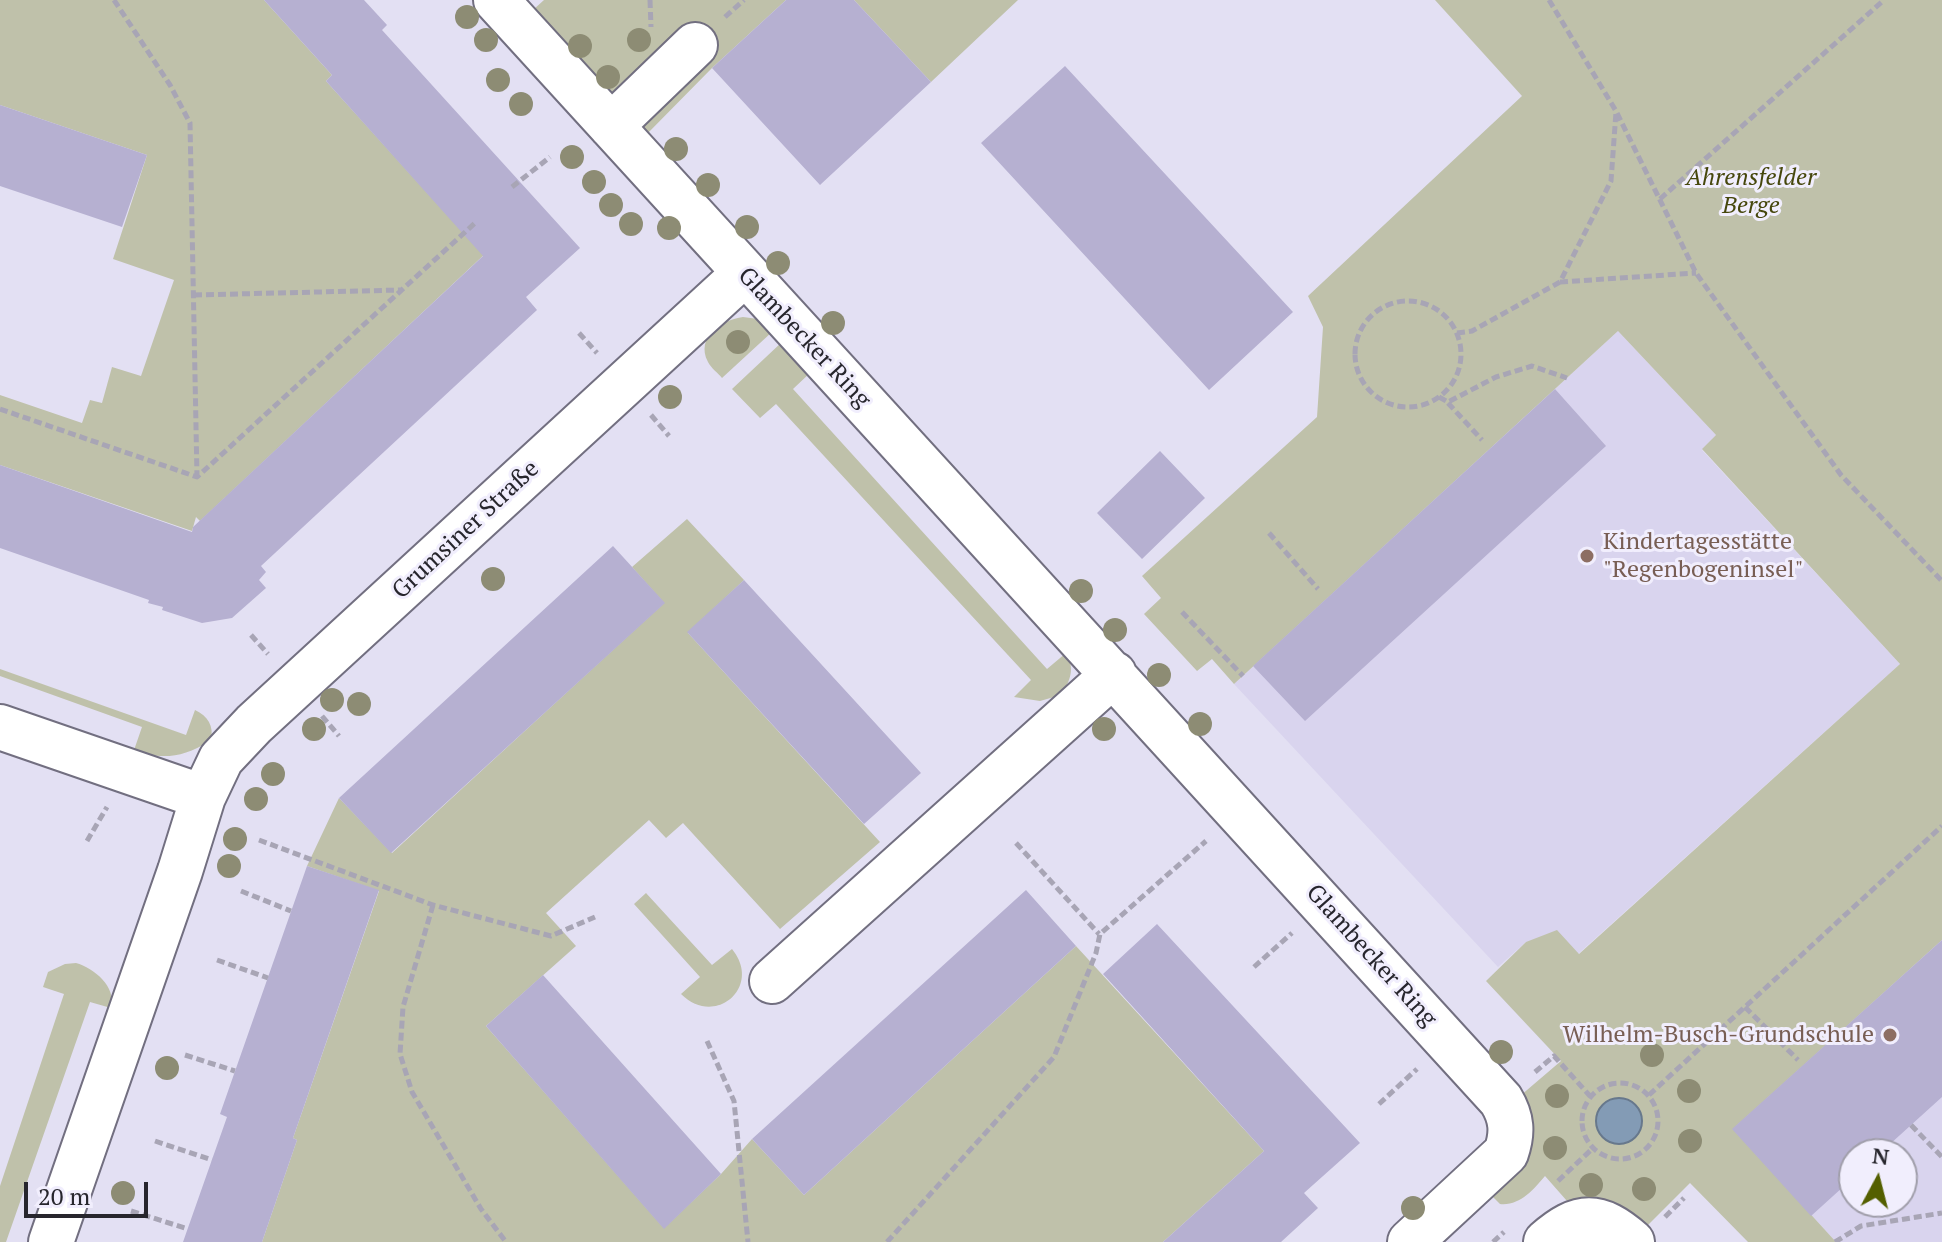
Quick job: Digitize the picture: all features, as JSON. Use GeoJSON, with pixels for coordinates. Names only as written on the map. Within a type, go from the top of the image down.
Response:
{"type":"FeatureCollection","features":[{"type":"Feature","properties":{"kind":"street","name":"Glambecker Ring"},"geometry":{"type":"LineString","coordinates":[[496,0],[744,274],[785,299],[1114,674],[1476,1071],[1509,1114],[1511,1138],[1506,1153],[1410,1242]]}},
{"type":"Feature","properties":{"kind":"street"},"geometry":{"type":"LineString","coordinates":[[611,126],[695,45]]}},
{"type":"Feature","properties":{"kind":"street","name":"Grumsiner Straße"},"geometry":{"type":"LineString","coordinates":[[51,1242],[203,797],[221,759],[254,724],[744,274]]}},
{"type":"Feature","properties":{"kind":"street"},"geometry":{"type":"LineString","coordinates":[[772,981],[1114,674]]}},
{"type":"Feature","properties":{"kind":"street"},"geometry":{"type":"LineString","coordinates":[[0,727],[203,797]]}},
{"type":"Feature","properties":{"kind":"street"},"geometry":{"type":"LineString","coordinates":[[1546,1242],[1569,1223],[1597,1219],[1615,1227],[1632,1242]]}},
{"type":"Feature","properties":{"kind":"path"},"geometry":{"type":"LineString","coordinates":[[114,0],[170,85],[190,123],[197,477]]}},
{"type":"Feature","properties":{"kind":"path"},"geometry":{"type":"LineString","coordinates":[[1549,0],[1616,111],[1696,273],[1841,475],[1942,581]]}},
{"type":"Feature","properties":{"kind":"path"},"geometry":{"type":"LineString","coordinates":[[1660,199],[1884,0]]}},
{"type":"Feature","properties":{"kind":"path"},"geometry":{"type":"LineString","coordinates":[[1560,282],[1611,181],[1616,111]]}},
{"type":"Feature","properties":{"kind":"path"},"geometry":{"type":"LineString","coordinates":[[512,187],[550,157]]}},
{"type":"Feature","properties":{"kind":"path"},"geometry":{"type":"LineString","coordinates":[[197,477],[475,223]]}},
{"type":"Feature","properties":{"kind":"path"},"geometry":{"type":"LineString","coordinates":[[1457,333],[1472,331],[1560,282],[1696,273]]}},
{"type":"Feature","properties":{"kind":"path"},"geometry":{"type":"LineString","coordinates":[[194,295],[401,290]]}},
{"type":"Feature","properties":{"kind":"path"},"geometry":{"type":"LineString","coordinates":[[1400,301],[1433,307],[1447,318],[1457,333],[1461,351],[1459,368],[1452,384],[1439,397],[1423,405],[1405,407],[1388,403],[1372,394],[1361,381],[1355,365],[1354,347],[1359,330],[1383,306],[1400,301]]}},
{"type":"Feature","properties":{"kind":"path"},"geometry":{"type":"LineString","coordinates":[[1448,402],[1496,377],[1532,366],[1567,378]]}},
{"type":"Feature","properties":{"kind":"path"},"geometry":{"type":"LineString","coordinates":[[1439,397],[1448,402],[1482,440]]}},
{"type":"Feature","properties":{"kind":"path"},"geometry":{"type":"LineString","coordinates":[[0,409],[197,477]]}},
{"type":"Feature","properties":{"kind":"path"},"geometry":{"type":"LineString","coordinates":[[1269,533],[1318,589]]}},
{"type":"Feature","properties":{"kind":"path"},"geometry":{"type":"LineString","coordinates":[[1182,612],[1243,676]]}},
{"type":"Feature","properties":{"kind":"path"},"geometry":{"type":"LineString","coordinates":[[887,1242],[1054,1057],[1096,953],[1100,934],[1238,810]]}},
{"type":"Feature","properties":{"kind":"path"},"geometry":{"type":"LineString","coordinates":[[1649,1095],[1942,826]]}},
{"type":"Feature","properties":{"kind":"path"},"geometry":{"type":"LineString","coordinates":[[259,840],[433,905],[551,936],[595,917]]}},
{"type":"Feature","properties":{"kind":"path"},"geometry":{"type":"LineString","coordinates":[[1016,843],[1100,934]]}},
{"type":"Feature","properties":{"kind":"path"},"geometry":{"type":"LineString","coordinates":[[241,891],[291,911]]}},
{"type":"Feature","properties":{"kind":"path"},"geometry":{"type":"LineString","coordinates":[[433,905],[403,1007],[400,1054],[412,1092],[481,1209],[506,1242]]}},
{"type":"Feature","properties":{"kind":"path"},"geometry":{"type":"LineString","coordinates":[[217,960],[268,978]]}},
{"type":"Feature","properties":{"kind":"path"},"geometry":{"type":"LineString","coordinates":[[1745,1007],[1798,1060]]}},
{"type":"Feature","properties":{"kind":"path"},"geometry":{"type":"LineString","coordinates":[[707,1041],[734,1101],[748,1242]]}},
{"type":"Feature","properties":{"kind":"path"},"geometry":{"type":"LineString","coordinates":[[185,1055],[235,1071]]}},
{"type":"Feature","properties":{"kind":"path"},"geometry":{"type":"LineString","coordinates":[[1545,1064],[1554,1056],[1590,1096]]}},
{"type":"Feature","properties":{"kind":"path"},"geometry":{"type":"LineString","coordinates":[[1613,1083],[1639,1087],[1649,1095],[1656,1107],[1656,1134],[1642,1151],[1627,1158],[1613,1158],[1592,1149],[1584,1134],[1582,1120],[1590,1096],[1600,1087],[1613,1083]]}},
{"type":"Feature","properties":{"kind":"path"},"geometry":{"type":"LineString","coordinates":[[1911,1125],[1942,1157]]}},
{"type":"Feature","properties":{"kind":"path"},"geometry":{"type":"LineString","coordinates":[[155,1141],[212,1160]]}},
{"type":"Feature","properties":{"kind":"path"},"geometry":{"type":"LineString","coordinates":[[131,1211],[188,1229]]}},
{"type":"Feature","properties":{"kind":"path"},"geometry":{"type":"LineString","coordinates":[[1835,1242],[1861,1226],[1942,1213]]}},
{"type":"Feature","properties":{"kind":"shaded area","name":"Kindertagesstätte \"Regenbogeninsel\""},"geometry":{"type":"Polygon","coordinates":[[[1618,331],[1716,435],[1702,450],[1900,664],[1578,954],[1526,942],[1498,967],[1234,684],[1618,331]]]}},
{"type":"Feature","properties":{"kind":"shaded area","name":"Wilhelm-Busch-Grundschule"},"geometry":{"type":"Polygon","coordinates":[[[1942,940],[1942,1242],[1836,1242],[1733,1129],[1942,940]]]}},
{"type":"Feature","properties":{"kind":"green space"},"geometry":{"type":"Polygon","coordinates":[[[0,0],[264,0],[332,75],[326,81],[451,219],[486,253],[200,521],[196,517],[192,531],[0,465],[0,395],[82,423],[90,400],[102,403],[112,367],[141,376],[174,280],[113,259],[147,155],[0,105],[0,0]]]}},
{"type":"Feature","properties":{"kind":"green space"},"geometry":{"type":"Polygon","coordinates":[[[544,0],[786,0],[712,68],[646,135],[533,10],[544,0]]]}},
{"type":"Feature","properties":{"kind":"green space"},"geometry":{"type":"Polygon","coordinates":[[[854,0],[1018,0],[931,82],[854,0]]]}},
{"type":"Feature","properties":{"kind":"green space","name":"Ahrensfelder Berge"},"geometry":{"type":"Polygon","coordinates":[[[1435,0],[1942,0],[1942,940],[1733,1129],[1836,1242],[1748,1242],[1690,1183],[1645,1228],[1627,1211],[1610,1201],[1592,1198],[1567,1201],[1545,1176],[1526,1196],[1514,1202],[1500,1204],[1489,1193],[1530,1141],[1531,1112],[1520,1096],[1561,1061],[1486,981],[1526,942],[1557,930],[1579,954],[1900,664],[1702,449],[1716,435],[1618,331],[1234,684],[1212,659],[1197,671],[1144,614],[1161,598],[1142,576],[1317,417],[1323,327],[1308,296],[1522,96],[1435,0]]]}},
{"type":"Feature","properties":{"kind":"green space"},"geometry":{"type":"Polygon","coordinates":[[[743,317],[758,319],[772,332],[722,378],[708,362],[705,345],[719,326],[743,317]]]}},
{"type":"Feature","properties":{"kind":"green space"},"geometry":{"type":"Polygon","coordinates":[[[782,342],[811,372],[793,389],[1047,669],[1066,653],[1071,674],[1061,695],[1040,701],[1014,697],[1031,680],[776,404],[760,418],[732,389],[782,342]]]}},
{"type":"Feature","properties":{"kind":"green space"},"geometry":{"type":"Polygon","coordinates":[[[687,519],[744,580],[688,633],[880,842],[780,929],[683,823],[666,838],[649,820],[546,913],[576,946],[486,1026],[664,1228],[721,1174],[752,1139],[804,1195],[1076,946],[1264,1151],[1163,1242],[262,1242],[297,1140],[293,1138],[379,891],[307,866],[339,798],[392,853],[664,603],[632,567],[687,519]]]}},
{"type":"Feature","properties":{"kind":"green space"},"geometry":{"type":"Polygon","coordinates":[[[0,669],[186,735],[195,710],[209,722],[211,740],[174,756],[133,753],[142,727],[0,676],[0,669]]]}},
{"type":"Feature","properties":{"kind":"green space"},"geometry":{"type":"Polygon","coordinates":[[[646,893],[712,965],[732,949],[740,963],[742,977],[731,998],[720,1005],[708,1007],[694,1003],[681,994],[700,977],[634,904],[646,893]]]}},
{"type":"Feature","properties":{"kind":"green space"},"geometry":{"type":"Polygon","coordinates":[[[76,963],[90,969],[107,986],[111,993],[111,1008],[90,1002],[6,1242],[0,1242],[0,1186],[64,994],[43,987],[48,972],[65,964],[76,963]]]}},
{"type":"Feature","properties":{"kind":"water"},"geometry":{"type":"Polygon","coordinates":[[[1619,1098],[1635,1105],[1642,1121],[1635,1137],[1619,1144],[1603,1137],[1596,1121],[1603,1105],[1619,1098]]]}},
{"type":"Feature","properties":{"kind":"building"},"geometry":{"type":"Polygon","coordinates":[[[264,0],[364,0],[387,25],[382,30],[580,248],[526,297],[537,310],[261,566],[266,572],[259,580],[266,588],[232,618],[202,623],[162,610],[163,607],[148,603],[149,600],[0,548],[0,465],[192,532],[193,527],[483,256],[326,81],[332,75],[264,0]]]}},
{"type":"Feature","properties":{"kind":"building"},"geometry":{"type":"Polygon","coordinates":[[[786,0],[854,0],[931,82],[820,185],[712,68],[786,0]]]}},
{"type":"Feature","properties":{"kind":"building"},"geometry":{"type":"Polygon","coordinates":[[[1065,66],[1293,312],[1209,390],[981,143],[1065,66]]]}},
{"type":"Feature","properties":{"kind":"building"},"geometry":{"type":"Polygon","coordinates":[[[0,105],[147,155],[122,227],[0,186],[0,105]]]}},
{"type":"Feature","properties":{"kind":"building"},"geometry":{"type":"Polygon","coordinates":[[[1555,389],[1606,446],[1305,721],[1253,666],[1555,389]]]}},
{"type":"Feature","properties":{"kind":"building"},"geometry":{"type":"Polygon","coordinates":[[[1160,451],[1205,498],[1142,559],[1097,513],[1160,451]]]}},
{"type":"Feature","properties":{"kind":"building"},"geometry":{"type":"Polygon","coordinates":[[[613,546],[665,603],[391,853],[339,798],[613,546]]]}},
{"type":"Feature","properties":{"kind":"building"},"geometry":{"type":"Polygon","coordinates":[[[744,580],[921,773],[864,824],[687,632],[744,580]]]}},
{"type":"Feature","properties":{"kind":"building"},"geometry":{"type":"Polygon","coordinates":[[[307,866],[379,890],[293,1138],[297,1140],[262,1242],[183,1242],[227,1117],[220,1114],[307,866]]]}},
{"type":"Feature","properties":{"kind":"building"},"geometry":{"type":"Polygon","coordinates":[[[1026,890],[1076,946],[804,1195],[752,1139],[1026,890]]]}},
{"type":"Feature","properties":{"kind":"building"},"geometry":{"type":"Polygon","coordinates":[[[1157,924],[1360,1143],[1304,1193],[1318,1208],[1281,1242],[1163,1242],[1264,1151],[1103,974],[1157,924]]]}},
{"type":"Feature","properties":{"kind":"building","name":"Wilhelm-Busch-Grundschule"},"geometry":{"type":"Polygon","coordinates":[[[1942,940],[1942,1097],[1897,1138],[1838,1138],[1838,1192],[1811,1216],[1732,1129],[1942,940]]]}},
{"type":"Feature","properties":{"kind":"building"},"geometry":{"type":"Polygon","coordinates":[[[543,975],[721,1174],[664,1229],[486,1026],[543,975]]]}},
{"type":"Feature","properties":{"kind":"place","name":"Kindertagesstätte \"Regenbogeninsel\""},"geometry":{"type":"Point","coordinates":[1587,556]}},
{"type":"Feature","properties":{"kind":"place","name":"Wilhelm-Busch-Grundschule"},"geometry":{"type":"Point","coordinates":[1890,1035]}}]}
